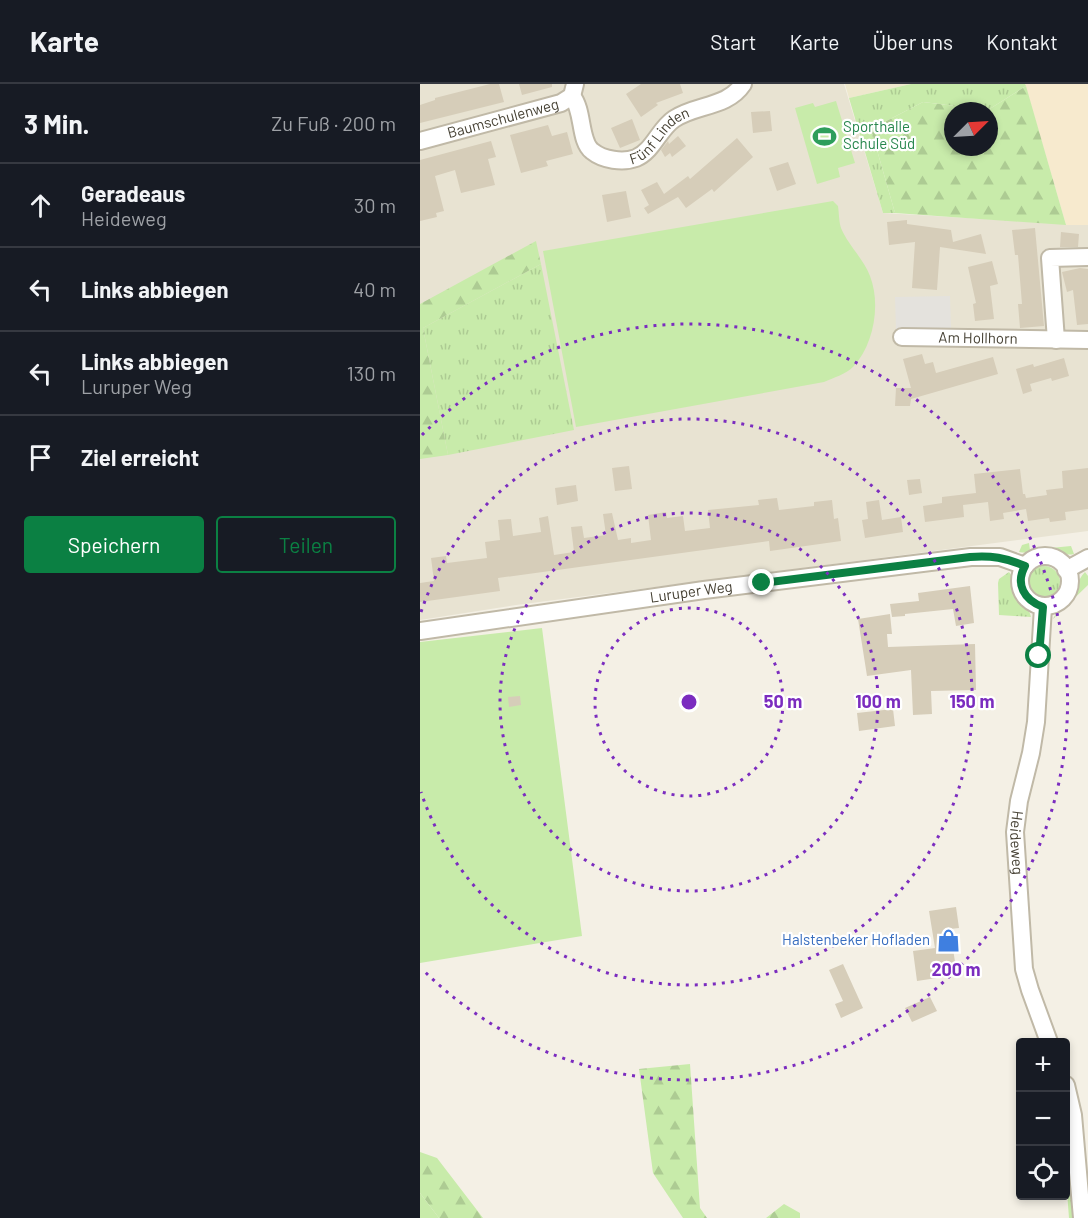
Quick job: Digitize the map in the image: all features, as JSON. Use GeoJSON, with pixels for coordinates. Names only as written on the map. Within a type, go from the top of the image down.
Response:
{"type":"FeatureCollection","features":[{"type":"Feature","properties":{"kind":"street","name":"Fünf Linden"},"geometry":{"type":"LineString","coordinates":[[574,90],[586,145],[592,152],[609,159],[622,160],[642,155],[673,119],[730,97],[743,84]]}},
{"type":"Feature","properties":{"kind":"street","name":"Baumschulenweg"},"geometry":{"type":"LineString","coordinates":[[420,141],[561,103],[574,90]]}},
{"type":"Feature","properties":{"kind":"street"},"geometry":{"type":"LineString","coordinates":[[1056,340],[1050,258],[1088,257]]}},
{"type":"Feature","properties":{"kind":"street","name":"Am Hollhorn"},"geometry":{"type":"LineString","coordinates":[[902,337],[1088,340]]}},
{"type":"Feature","properties":{"kind":"street"},"geometry":{"type":"LineString","coordinates":[[1048,556],[1056,559],[1066,570],[1069,588],[1065,596],[1050,606],[1043,607],[1027,599],[1022,591],[1021,574],[1031,560],[1048,556]]}},
{"type":"Feature","properties":{"kind":"street","name":"Luruper Weg"},"geometry":{"type":"LineString","coordinates":[[420,631],[704,590],[970,557],[1000,557],[1025,566]]}},
{"type":"Feature","properties":{"kind":"street"},"geometry":{"type":"LineString","coordinates":[[1066,570],[1088,558]]}},
{"type":"Feature","properties":{"kind":"street","name":"Heideweg"},"geometry":{"type":"LineString","coordinates":[[1043,607],[1036,722],[1019,801],[1015,832],[1024,969],[1029,990],[1047,1038]]}},
{"type":"Feature","properties":{"kind":"street"},"geometry":{"type":"LineString","coordinates":[[1067,1092],[1072,1115],[1082,1218]]}},
{"type":"Feature","properties":{"kind":"shaded area"},"geometry":{"type":"Polygon","coordinates":[[[420,84],[568,84],[565,94],[420,133],[420,84]]]}},
{"type":"Feature","properties":{"kind":"shaded area"},"geometry":{"type":"Polygon","coordinates":[[[578,84],[844,84],[883,213],[1088,225],[1088,531],[516,605],[420,620],[420,149],[582,105],[578,84]]]}},
{"type":"Feature","properties":{"kind":"shaded area"},"geometry":{"type":"Polygon","coordinates":[[[845,84],[911,84],[849,98],[845,84]]]}},
{"type":"Feature","properties":{"kind":"shaded area"},"geometry":{"type":"Polygon","coordinates":[[[1025,84],[1088,84],[1088,225],[1066,225],[1025,84]]]}},
{"type":"Feature","properties":{"kind":"shaded area"},"geometry":{"type":"Polygon","coordinates":[[[950,296],[951,328],[896,330],[895,297],[950,296]]]}},
{"type":"Feature","properties":{"kind":"green space"},"geometry":{"type":"Polygon","coordinates":[[[911,84],[1025,84],[1026,86],[998,104],[944,102],[944,105],[923,102],[871,129],[895,213],[883,213],[849,98],[911,84]]]}},
{"type":"Feature","properties":{"kind":"green space"},"geometry":{"type":"Polygon","coordinates":[[[1026,86],[1066,225],[895,213],[871,129],[923,102],[944,105],[944,156],[998,156],[998,104],[1026,86]]]}},
{"type":"Feature","properties":{"kind":"green space","name":"Sporthalle Schule Süd"},"geometry":{"type":"Polygon","coordinates":[[[836,101],[855,163],[838,168],[840,177],[817,184],[795,108],[813,103],[815,107],[836,101]]]}},
{"type":"Feature","properties":{"kind":"green space"},"geometry":{"type":"Polygon","coordinates":[[[833,201],[838,206],[840,226],[870,276],[875,299],[871,336],[853,367],[824,382],[576,427],[543,251],[833,201]]]}},
{"type":"Feature","properties":{"kind":"green space"},"geometry":{"type":"Polygon","coordinates":[[[536,241],[541,264],[423,328],[448,455],[420,459],[420,304],[536,241]]]}},
{"type":"Feature","properties":{"kind":"green space"},"geometry":{"type":"Polygon","coordinates":[[[541,264],[574,430],[448,455],[423,328],[541,264]]]}},
{"type":"Feature","properties":{"kind":"green space"},"geometry":{"type":"Polygon","coordinates":[[[1029,543],[1030,550],[1071,546],[1074,554],[1053,551],[1019,552],[1022,545],[1029,543]]]}},
{"type":"Feature","properties":{"kind":"green space"},"geometry":{"type":"Polygon","coordinates":[[[1044,566],[1055,571],[1060,582],[1055,593],[1044,598],[1033,593],[1028,582],[1033,571],[1044,566]]]}},
{"type":"Feature","properties":{"kind":"green space"},"geometry":{"type":"Polygon","coordinates":[[[1009,572],[1031,617],[999,615],[998,583],[999,579],[1009,572]]]}},
{"type":"Feature","properties":{"kind":"green space"},"geometry":{"type":"Polygon","coordinates":[[[1085,572],[1088,576],[1088,585],[1053,619],[1068,602],[1085,572]]]}},
{"type":"Feature","properties":{"kind":"green space"},"geometry":{"type":"Polygon","coordinates":[[[542,628],[582,936],[420,963],[420,642],[542,628]]]}},
{"type":"Feature","properties":{"kind":"green space"},"geometry":{"type":"Polygon","coordinates":[[[690,1064],[700,1208],[707,1218],[683,1218],[653,1173],[639,1069],[690,1064]]]}},
{"type":"Feature","properties":{"kind":"green space"},"geometry":{"type":"Polygon","coordinates":[[[1070,1148],[1077,1218],[1069,1218],[1068,1200],[1070,1200],[1070,1148]]]}},
{"type":"Feature","properties":{"kind":"green space"},"geometry":{"type":"Polygon","coordinates":[[[420,1152],[437,1158],[483,1218],[439,1218],[420,1193],[420,1152]]]}},
{"type":"Feature","properties":{"kind":"green space"},"geometry":{"type":"Polygon","coordinates":[[[420,1193],[439,1218],[420,1218],[420,1193]]]}},
{"type":"Feature","properties":{"kind":"green space"},"geometry":{"type":"Polygon","coordinates":[[[784,1204],[800,1213],[800,1218],[766,1218],[784,1204]]]}},
{"type":"Feature","properties":{"kind":"building"},"geometry":{"type":"Polygon","coordinates":[[[490,84],[499,84],[504,102],[420,123],[420,105],[435,100],[435,98],[490,84]]]}},
{"type":"Feature","properties":{"kind":"building"},"geometry":{"type":"Polygon","coordinates":[[[519,84],[552,84],[552,87],[522,95],[519,84]]]}},
{"type":"Feature","properties":{"kind":"building"},"geometry":{"type":"Polygon","coordinates":[[[641,84],[680,84],[683,93],[656,103],[658,105],[641,117],[626,94],[641,84]]]}},
{"type":"Feature","properties":{"kind":"building"},"geometry":{"type":"Polygon","coordinates":[[[770,111],[772,131],[753,133],[751,112],[770,111]]]}},
{"type":"Feature","properties":{"kind":"building"},"geometry":{"type":"Polygon","coordinates":[[[632,119],[640,140],[620,148],[611,128],[632,119]]]}},
{"type":"Feature","properties":{"kind":"building"},"geometry":{"type":"Polygon","coordinates":[[[548,125],[552,136],[567,132],[573,154],[546,161],[548,166],[521,173],[510,135],[548,125]]]}},
{"type":"Feature","properties":{"kind":"building"},"geometry":{"type":"Polygon","coordinates":[[[678,136],[686,146],[672,157],[670,153],[665,157],[661,150],[668,141],[669,144],[678,136]]]}},
{"type":"Feature","properties":{"kind":"building"},"geometry":{"type":"Polygon","coordinates":[[[737,138],[753,157],[714,192],[712,189],[686,208],[678,197],[648,214],[644,208],[649,205],[641,190],[657,182],[664,194],[688,176],[690,179],[737,138]]]}},
{"type":"Feature","properties":{"kind":"building"},"geometry":{"type":"Polygon","coordinates":[[[491,141],[496,157],[488,159],[495,185],[461,193],[455,170],[435,176],[444,211],[436,213],[437,217],[420,221],[420,160],[491,141]]]}},
{"type":"Feature","properties":{"kind":"building"},"geometry":{"type":"Polygon","coordinates":[[[788,162],[796,184],[777,191],[769,168],[788,162]]]}},
{"type":"Feature","properties":{"kind":"building"},"geometry":{"type":"Polygon","coordinates":[[[626,191],[631,217],[607,222],[602,195],[626,191]]]}},
{"type":"Feature","properties":{"kind":"building"},"geometry":{"type":"Polygon","coordinates":[[[907,220],[907,224],[951,230],[953,242],[981,234],[986,254],[940,247],[937,290],[912,288],[915,242],[889,245],[887,222],[907,220]]]}},
{"type":"Feature","properties":{"kind":"building"},"geometry":{"type":"Polygon","coordinates":[[[1035,228],[1044,326],[1020,328],[1018,304],[1022,304],[1018,255],[1015,255],[1012,230],[1035,228]]]}},
{"type":"Feature","properties":{"kind":"building"},"geometry":{"type":"Polygon","coordinates":[[[1061,232],[1079,234],[1078,247],[1060,247],[1061,232]]]}},
{"type":"Feature","properties":{"kind":"building"},"geometry":{"type":"Polygon","coordinates":[[[992,261],[998,284],[990,286],[994,319],[975,321],[973,304],[976,303],[968,267],[992,261]]]}},
{"type":"Feature","properties":{"kind":"building"},"geometry":{"type":"Polygon","coordinates":[[[1080,268],[1088,269],[1088,324],[1077,325],[1073,290],[1067,292],[1062,272],[1080,268]]]}},
{"type":"Feature","properties":{"kind":"building"},"geometry":{"type":"Polygon","coordinates":[[[922,354],[925,364],[933,362],[936,373],[993,357],[998,374],[911,399],[910,406],[895,406],[896,388],[911,388],[903,359],[922,354]]]}},
{"type":"Feature","properties":{"kind":"building"},"geometry":{"type":"Polygon","coordinates":[[[1064,358],[1069,376],[1030,384],[1032,391],[1023,394],[1016,369],[1033,364],[1034,367],[1064,358]]]}},
{"type":"Feature","properties":{"kind":"building"},"geometry":{"type":"Polygon","coordinates":[[[629,466],[632,489],[615,491],[612,468],[629,466]]]}},
{"type":"Feature","properties":{"kind":"building"},"geometry":{"type":"Polygon","coordinates":[[[1088,468],[1088,509],[1065,512],[1066,520],[1050,522],[1049,518],[1028,521],[1026,509],[1003,513],[1004,519],[990,521],[988,502],[963,505],[964,517],[925,522],[923,506],[942,503],[942,497],[976,493],[974,474],[1020,469],[1023,494],[1026,498],[1047,495],[1046,490],[1063,488],[1062,471],[1088,468]]]}},
{"type":"Feature","properties":{"kind":"building"},"geometry":{"type":"Polygon","coordinates":[[[920,479],[922,493],[909,495],[907,480],[920,479]]]}},
{"type":"Feature","properties":{"kind":"building"},"geometry":{"type":"Polygon","coordinates":[[[576,485],[578,501],[557,505],[555,488],[576,485]]]}},
{"type":"Feature","properties":{"kind":"building"},"geometry":{"type":"Polygon","coordinates":[[[777,498],[779,510],[814,506],[814,502],[832,500],[834,519],[838,518],[841,541],[770,551],[769,541],[498,578],[500,591],[420,602],[420,583],[434,581],[431,558],[446,556],[447,563],[487,558],[485,542],[500,540],[498,520],[511,519],[513,536],[541,532],[539,518],[548,516],[554,555],[574,552],[571,527],[582,526],[584,538],[606,535],[603,514],[612,513],[618,540],[631,538],[631,543],[651,540],[648,515],[666,512],[667,518],[683,516],[685,531],[710,528],[708,510],[759,505],[758,500],[777,498]]]}},
{"type":"Feature","properties":{"kind":"building"},"geometry":{"type":"Polygon","coordinates":[[[879,500],[882,520],[901,517],[903,532],[865,538],[862,520],[868,519],[866,502],[879,500]]]}},
{"type":"Feature","properties":{"kind":"building"},"geometry":{"type":"Polygon","coordinates":[[[970,586],[974,623],[956,626],[953,609],[892,617],[890,604],[919,601],[918,593],[970,586]]]}},
{"type":"Feature","properties":{"kind":"building"},"geometry":{"type":"Polygon","coordinates":[[[890,614],[892,634],[887,634],[888,647],[975,644],[976,690],[931,691],[932,714],[913,715],[911,670],[867,676],[858,619],[890,614]]]}},
{"type":"Feature","properties":{"kind":"building"},"geometry":{"type":"Polygon","coordinates":[[[520,696],[521,705],[509,707],[508,697],[520,696]]]}},
{"type":"Feature","properties":{"kind":"building"},"geometry":{"type":"Polygon","coordinates":[[[893,709],[895,726],[859,731],[857,713],[893,709]]]}},
{"type":"Feature","properties":{"kind":"building"},"geometry":{"type":"Polygon","coordinates":[[[956,907],[959,928],[950,929],[957,975],[917,981],[913,951],[935,948],[929,911],[956,907]]]}},
{"type":"Feature","properties":{"kind":"building"},"geometry":{"type":"Polygon","coordinates":[[[843,964],[863,1008],[841,1018],[835,1004],[843,1001],[829,970],[843,964]]]}},
{"type":"Feature","properties":{"kind":"building"},"geometry":{"type":"Polygon","coordinates":[[[930,997],[937,1011],[912,1022],[905,1008],[930,997]]]}},
{"type":"Feature","properties":{"kind":"place","name":"Sporthalle Schule Süd"},"geometry":{"type":"Point","coordinates":[825,136]}},
{"type":"Feature","properties":{"kind":"place","name":"Halstenbeker Hofladen"},"geometry":{"type":"Point","coordinates":[948,940]}},
{"type":"Feature","properties":{"kind":"route"},"geometry":{"type":"LineString","coordinates":[[762,583],[970,557],[1008,558],[1025,566],[1020,582],[1022,591],[1027,599],[1043,607],[1039,656]]}}]}
